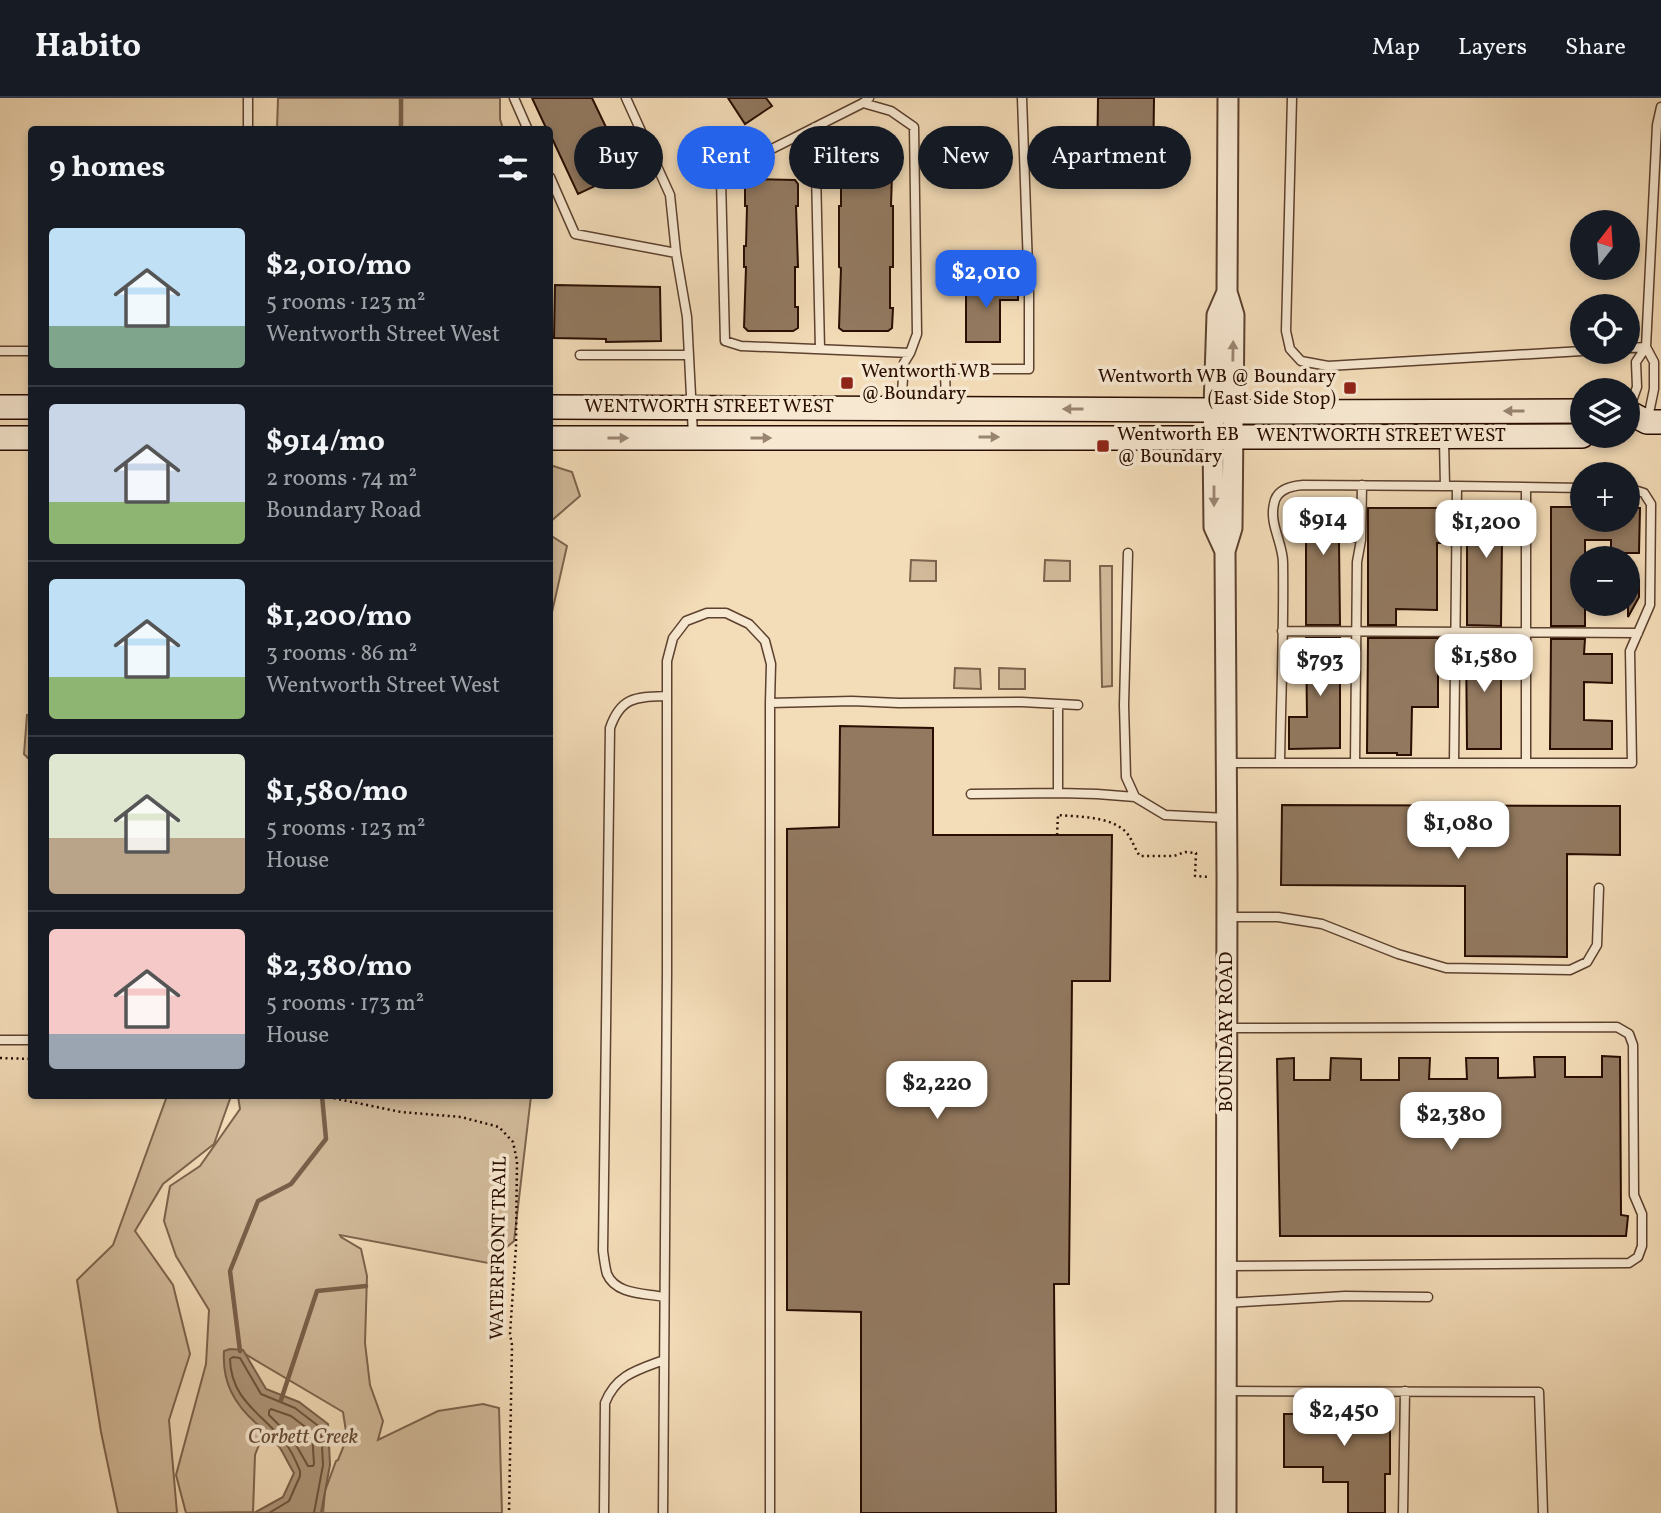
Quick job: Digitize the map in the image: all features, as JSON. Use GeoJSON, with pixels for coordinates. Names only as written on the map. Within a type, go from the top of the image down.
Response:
{"type":"FeatureCollection","features":[{"type":"Feature","properties":{"kind":"main road"},"geometry":{"type":"LineString","coordinates":[[0,407],[28,407]]}},
{"type":"Feature","properties":{"kind":"main road","name":"WENTWORTH STREET WEST"},"geometry":{"type":"LineString","coordinates":[[553,407],[1570,411]]}},
{"type":"Feature","properties":{"kind":"main road","name":"WENTWORTH STREET WEST"},"geometry":{"type":"LineString","coordinates":[[553,438],[1570,436]]}},
{"type":"Feature","properties":{"kind":"main road"},"geometry":{"type":"LineString","coordinates":[[0,438],[28,438]]}},
{"type":"Feature","properties":{"kind":"street","name":"BOUNDARY ROAD"},"geometry":{"type":"LineString","coordinates":[[1226,1513],[1225,551],[1231,528],[1223,411],[1234,315],[1227,292],[1228,98]]}},
{"type":"Feature","properties":{"kind":"lane"},"geometry":{"type":"LineString","coordinates":[[248,98],[248,126]]}},
{"type":"Feature","properties":{"kind":"lane"},"geometry":{"type":"LineString","coordinates":[[514,98],[526,126]]}},
{"type":"Feature","properties":{"kind":"lane"},"geometry":{"type":"LineString","coordinates":[[626,98],[670,195],[687,317],[693,438]]}},
{"type":"Feature","properties":{"kind":"lane"},"geometry":{"type":"LineString","coordinates":[[946,408],[945,369],[1029,369],[1022,98]]}},
{"type":"Feature","properties":{"kind":"lane"},"geometry":{"type":"LineString","coordinates":[[1292,98],[1286,331],[1290,349],[1301,361],[1328,366],[1570,352]]}},
{"type":"Feature","properties":{"kind":"lane"},"geometry":{"type":"LineString","coordinates":[[817,126],[866,100],[891,111],[914,127],[917,334],[904,363],[901,408]]}},
{"type":"Feature","properties":{"kind":"lane"},"geometry":{"type":"LineString","coordinates":[[1641,416],[1632,401],[1637,387],[1636,362],[1646,347],[1657,125],[1661,107]]}},
{"type":"Feature","properties":{"kind":"lane"},"geometry":{"type":"LineString","coordinates":[[789,140],[734,167],[721,178],[725,341],[741,346],[910,352]]}},
{"type":"Feature","properties":{"kind":"lane"},"geometry":{"type":"LineString","coordinates":[[553,184],[575,234],[676,253]]}},
{"type":"Feature","properties":{"kind":"lane"},"geometry":{"type":"LineString","coordinates":[[816,189],[820,349]]}},
{"type":"Feature","properties":{"kind":"lane"},"geometry":{"type":"LineString","coordinates":[[1640,347],[1646,347]]}},
{"type":"Feature","properties":{"kind":"lane"},"geometry":{"type":"LineString","coordinates":[[1641,416],[1654,389],[1654,362],[1646,347]]}},
{"type":"Feature","properties":{"kind":"lane"},"geometry":{"type":"LineString","coordinates":[[0,351],[28,351]]}},
{"type":"Feature","properties":{"kind":"lane"},"geometry":{"type":"LineString","coordinates":[[580,355],[688,355]]}},
{"type":"Feature","properties":{"kind":"lane"},"geometry":{"type":"LineString","coordinates":[[1444,437],[1445,486]]}},
{"type":"Feature","properties":{"kind":"lane"},"geometry":{"type":"LineString","coordinates":[[1280,763],[1284,559],[1273,516],[1273,505],[1281,492],[1292,486],[1303,485],[1570,488]]}},
{"type":"Feature","properties":{"kind":"lane"},"geometry":{"type":"LineString","coordinates":[[1355,763],[1357,562],[1361,540],[1362,485]]}},
{"type":"Feature","properties":{"kind":"lane"},"geometry":{"type":"LineString","coordinates":[[1454,763],[1457,486]]}},
{"type":"Feature","properties":{"kind":"lane"},"geometry":{"type":"LineString","coordinates":[[1526,488],[1526,763]]}},
{"type":"Feature","properties":{"kind":"lane"},"geometry":{"type":"LineString","coordinates":[[1226,763],[1632,763],[1630,651],[1650,605],[1651,504],[1644,493],[1640,492]]}},
{"type":"Feature","properties":{"kind":"lane"},"geometry":{"type":"LineString","coordinates":[[1128,553],[1124,705],[1126,777],[1135,797]]}},
{"type":"Feature","properties":{"kind":"lane"},"geometry":{"type":"LineString","coordinates":[[663,1513],[667,661],[673,638],[686,621],[707,612],[726,613],[749,624],[765,641],[771,664],[770,1513]]}},
{"type":"Feature","properties":{"kind":"lane"},"geometry":{"type":"LineString","coordinates":[[1282,631],[1638,633]]}},
{"type":"Feature","properties":{"kind":"lane"},"geometry":{"type":"LineString","coordinates":[[664,1297],[624,1290],[613,1283],[607,1273],[603,1251],[610,728],[615,714],[627,701],[667,696]]}},
{"type":"Feature","properties":{"kind":"lane"},"geometry":{"type":"LineString","coordinates":[[770,703],[852,701],[1078,705]]}},
{"type":"Feature","properties":{"kind":"lane"},"geometry":{"type":"LineString","coordinates":[[1058,704],[1058,793]]}},
{"type":"Feature","properties":{"kind":"lane"},"geometry":{"type":"LineString","coordinates":[[971,794],[1058,793],[1135,797],[1165,815],[1227,818]]}},
{"type":"Feature","properties":{"kind":"lane"},"geometry":{"type":"LineString","coordinates":[[1227,917],[1278,917],[1322,924],[1398,954],[1446,968],[1570,971],[1587,962],[1597,945],[1599,888]]}},
{"type":"Feature","properties":{"kind":"lane"},"geometry":{"type":"LineString","coordinates":[[1226,1028],[1617,1027],[1629,1034],[1633,1045],[1634,1195],[1642,1214],[1642,1246],[1638,1257],[1629,1264],[1226,1266]]}},
{"type":"Feature","properties":{"kind":"lane"},"geometry":{"type":"LineString","coordinates":[[0,1040],[28,1040]]}},
{"type":"Feature","properties":{"kind":"lane"},"geometry":{"type":"LineString","coordinates":[[1226,1303],[1345,1296],[1428,1297]]}},
{"type":"Feature","properties":{"kind":"lane"},"geometry":{"type":"LineString","coordinates":[[604,1513],[605,1403],[610,1389],[629,1374],[663,1360]]}},
{"type":"Feature","properties":{"kind":"lane"},"geometry":{"type":"LineString","coordinates":[[1226,1391],[1539,1392],[1543,1513]]}},
{"type":"Feature","properties":{"kind":"lane"},"geometry":{"type":"LineString","coordinates":[[1403,1513],[1405,1391]]}},
{"type":"Feature","properties":{"kind":"path"},"geometry":{"type":"LineString","coordinates":[[1057,835],[1058,816],[1106,821],[1125,831],[1140,856],[1196,853],[1195,876],[1215,877]]}},
{"type":"Feature","properties":{"kind":"path"},"geometry":{"type":"LineString","coordinates":[[0,1059],[28,1059]]}},
{"type":"Feature","properties":{"kind":"path","name":"WATERFRONT TRAIL"},"geometry":{"type":"LineString","coordinates":[[337,1099],[401,1112],[461,1117],[499,1127],[513,1142],[517,1161],[516,1246],[510,1334],[509,1513]]}},
{"type":"Feature","properties":{"kind":"shaded area"},"geometry":{"type":"Polygon","coordinates":[[[278,98],[500,98],[502,126],[277,126],[278,98]]]}},
{"type":"Feature","properties":{"kind":"shaded area"},"geometry":{"type":"Polygon","coordinates":[[[553,466],[572,472],[580,496],[553,519],[553,466]]]}},
{"type":"Feature","properties":{"kind":"shaded area"},"geometry":{"type":"Polygon","coordinates":[[[553,537],[567,546],[553,608],[553,537]]]}},
{"type":"Feature","properties":{"kind":"shaded area"},"geometry":{"type":"Polygon","coordinates":[[[911,560],[936,561],[936,581],[910,581],[911,560]]]}},
{"type":"Feature","properties":{"kind":"shaded area"},"geometry":{"type":"Polygon","coordinates":[[[1045,560],[1070,561],[1070,581],[1044,581],[1045,560]]]}},
{"type":"Feature","properties":{"kind":"shaded area"},"geometry":{"type":"Polygon","coordinates":[[[1100,566],[1112,566],[1112,686],[1102,687],[1100,566]]]}},
{"type":"Feature","properties":{"kind":"shaded area"},"geometry":{"type":"Polygon","coordinates":[[[955,668],[980,669],[981,689],[954,688],[955,668]]]}},
{"type":"Feature","properties":{"kind":"shaded area"},"geometry":{"type":"Polygon","coordinates":[[[999,668],[1025,669],[1025,689],[999,689],[999,668]]]}},
{"type":"Feature","properties":{"kind":"shaded area"},"geometry":{"type":"Polygon","coordinates":[[[27,715],[28,715],[28,758],[24,754],[27,715]]]}},
{"type":"Feature","properties":{"kind":"shaded area"},"geometry":{"type":"Polygon","coordinates":[[[166,1099],[230,1099],[214,1144],[163,1184],[135,1231],[173,1285],[190,1354],[169,1420],[177,1513],[118,1513],[101,1432],[77,1280],[113,1245],[166,1099]]]}},
{"type":"Feature","properties":{"kind":"shaded area"},"geometry":{"type":"Polygon","coordinates":[[[238,1099],[531,1099],[514,1241],[488,1263],[340,1235],[361,1249],[367,1276],[365,1343],[370,1385],[383,1421],[378,1440],[438,1411],[483,1404],[499,1408],[502,1513],[323,1513],[325,1491],[347,1438],[343,1412],[240,1351],[267,1424],[255,1455],[253,1512],[186,1513],[176,1475],[206,1364],[209,1310],[176,1256],[164,1221],[170,1186],[200,1166],[240,1109],[238,1099]]]}},
{"type":"Feature","properties":{"kind":"water","name":"Corbett Creek"},"geometry":{"type":"Polygon","coordinates":[[[243,1350],[266,1389],[299,1402],[328,1424],[330,1465],[321,1513],[254,1513],[283,1497],[294,1473],[278,1445],[242,1409],[231,1392],[224,1362],[224,1351],[243,1350]]]}},
{"type":"Feature","properties":{"kind":"building"},"geometry":{"type":"Polygon","coordinates":[[[532,98],[592,98],[605,126],[574,126],[574,185],[553,140],[553,126],[545,126],[532,98]]]}},
{"type":"Feature","properties":{"kind":"building"},"geometry":{"type":"Polygon","coordinates":[[[728,98],[766,98],[772,106],[745,124],[728,98]]]}},
{"type":"Feature","properties":{"kind":"building"},"geometry":{"type":"Polygon","coordinates":[[[1098,98],[1154,98],[1154,126],[1098,126],[1098,98]]]}},
{"type":"Feature","properties":{"kind":"building"},"geometry":{"type":"Polygon","coordinates":[[[775,180],[789,180],[789,189],[798,189],[795,307],[798,307],[798,328],[793,331],[748,331],[744,327],[745,189],[775,189],[775,180]]]}},
{"type":"Feature","properties":{"kind":"building"},"geometry":{"type":"Polygon","coordinates":[[[576,189],[589,189],[578,194],[576,189]]]}},
{"type":"Feature","properties":{"kind":"building"},"geometry":{"type":"Polygon","coordinates":[[[841,189],[892,189],[893,267],[890,267],[890,308],[893,308],[892,328],[888,331],[843,331],[839,328],[841,189]]]}},
{"type":"Feature","properties":{"kind":"building"},"geometry":{"type":"Polygon","coordinates":[[[966,283],[1018,284],[1018,300],[1000,300],[1000,342],[966,342],[966,283]]]}},
{"type":"Feature","properties":{"kind":"building"},"geometry":{"type":"Polygon","coordinates":[[[555,285],[660,287],[661,341],[606,342],[606,339],[554,338],[555,285]]]}},
{"type":"Feature","properties":{"kind":"building"},"geometry":{"type":"Polygon","coordinates":[[[1355,506],[1354,542],[1339,542],[1340,625],[1306,625],[1306,539],[1289,539],[1289,507],[1355,506]]]}},
{"type":"Feature","properties":{"kind":"building"},"geometry":{"type":"Polygon","coordinates":[[[1515,506],[1515,539],[1502,539],[1501,626],[1467,625],[1467,543],[1463,543],[1463,508],[1515,506]]]}},
{"type":"Feature","properties":{"kind":"building"},"geometry":{"type":"Polygon","coordinates":[[[1551,507],[1570,507],[1570,532],[1639,532],[1639,546],[1611,546],[1611,540],[1585,540],[1585,546],[1570,546],[1570,616],[1585,616],[1585,626],[1551,626],[1551,507]]]}},
{"type":"Feature","properties":{"kind":"building"},"geometry":{"type":"Polygon","coordinates":[[[1368,508],[1450,508],[1450,543],[1437,543],[1437,610],[1396,609],[1396,625],[1368,625],[1368,508]]]}},
{"type":"Feature","properties":{"kind":"building"},"geometry":{"type":"Polygon","coordinates":[[[1306,638],[1340,638],[1340,748],[1289,749],[1289,717],[1307,717],[1306,638]]]}},
{"type":"Feature","properties":{"kind":"building"},"geometry":{"type":"Polygon","coordinates":[[[1368,638],[1438,638],[1438,707],[1412,707],[1411,755],[1367,753],[1368,638]]]}},
{"type":"Feature","properties":{"kind":"building"},"geometry":{"type":"Polygon","coordinates":[[[1466,639],[1501,639],[1501,749],[1467,749],[1466,639]]]}},
{"type":"Feature","properties":{"kind":"building"},"geometry":{"type":"Polygon","coordinates":[[[1551,639],[1585,639],[1584,654],[1612,654],[1612,683],[1584,682],[1584,720],[1612,721],[1612,749],[1550,749],[1551,639]]]}},
{"type":"Feature","properties":{"kind":"building"},"geometry":{"type":"Polygon","coordinates":[[[840,726],[933,728],[933,835],[1112,835],[1110,981],[1072,981],[1069,1284],[1054,1284],[1056,1513],[861,1513],[861,1312],[787,1310],[787,829],[839,827],[840,726]]]}},
{"type":"Feature","properties":{"kind":"building"},"geometry":{"type":"Polygon","coordinates":[[[1282,805],[1620,806],[1620,855],[1567,854],[1567,957],[1465,956],[1465,886],[1281,885],[1282,805]]]}},
{"type":"Feature","properties":{"kind":"building"},"geometry":{"type":"Polygon","coordinates":[[[1602,1056],[1620,1057],[1621,1215],[1628,1216],[1626,1236],[1280,1236],[1277,1059],[1294,1058],[1294,1080],[1330,1080],[1331,1058],[1361,1059],[1361,1080],[1399,1080],[1399,1058],[1430,1058],[1429,1079],[1467,1079],[1466,1058],[1498,1058],[1498,1078],[1535,1077],[1534,1057],[1565,1057],[1565,1077],[1602,1077],[1602,1056]]]}},
{"type":"Feature","properties":{"kind":"building"},"geometry":{"type":"Polygon","coordinates":[[[1323,1398],[1383,1398],[1383,1426],[1390,1426],[1390,1474],[1385,1474],[1385,1513],[1348,1513],[1348,1482],[1323,1482],[1323,1467],[1284,1467],[1284,1414],[1323,1414],[1323,1398]]]}},
{"type":"Feature","properties":{"kind":"waterway","name":"Corbett Creek"},"geometry":{"type":"LineString","coordinates":[[401,98],[401,126]]}},
{"type":"Feature","properties":{"kind":"waterway","name":"Corbett Creek"},"geometry":{"type":"LineString","coordinates":[[240,1351],[230,1271],[258,1201],[291,1184],[326,1139],[322,1099]]}},
{"type":"Feature","properties":{"kind":"waterway"},"geometry":{"type":"LineString","coordinates":[[281,1400],[317,1291],[366,1286]]}},
{"type":"Feature","properties":{"kind":"place","name":"Wentworth WB @ Boundary"},"geometry":{"type":"Point","coordinates":[847,383]}},
{"type":"Feature","properties":{"kind":"place","name":"Wentworth WB @ Boundary (East Side Stop)"},"geometry":{"type":"Point","coordinates":[1350,388]}},
{"type":"Feature","properties":{"kind":"place","name":"Wentworth EB @ Boundary"},"geometry":{"type":"Point","coordinates":[1103,446]}}]}
